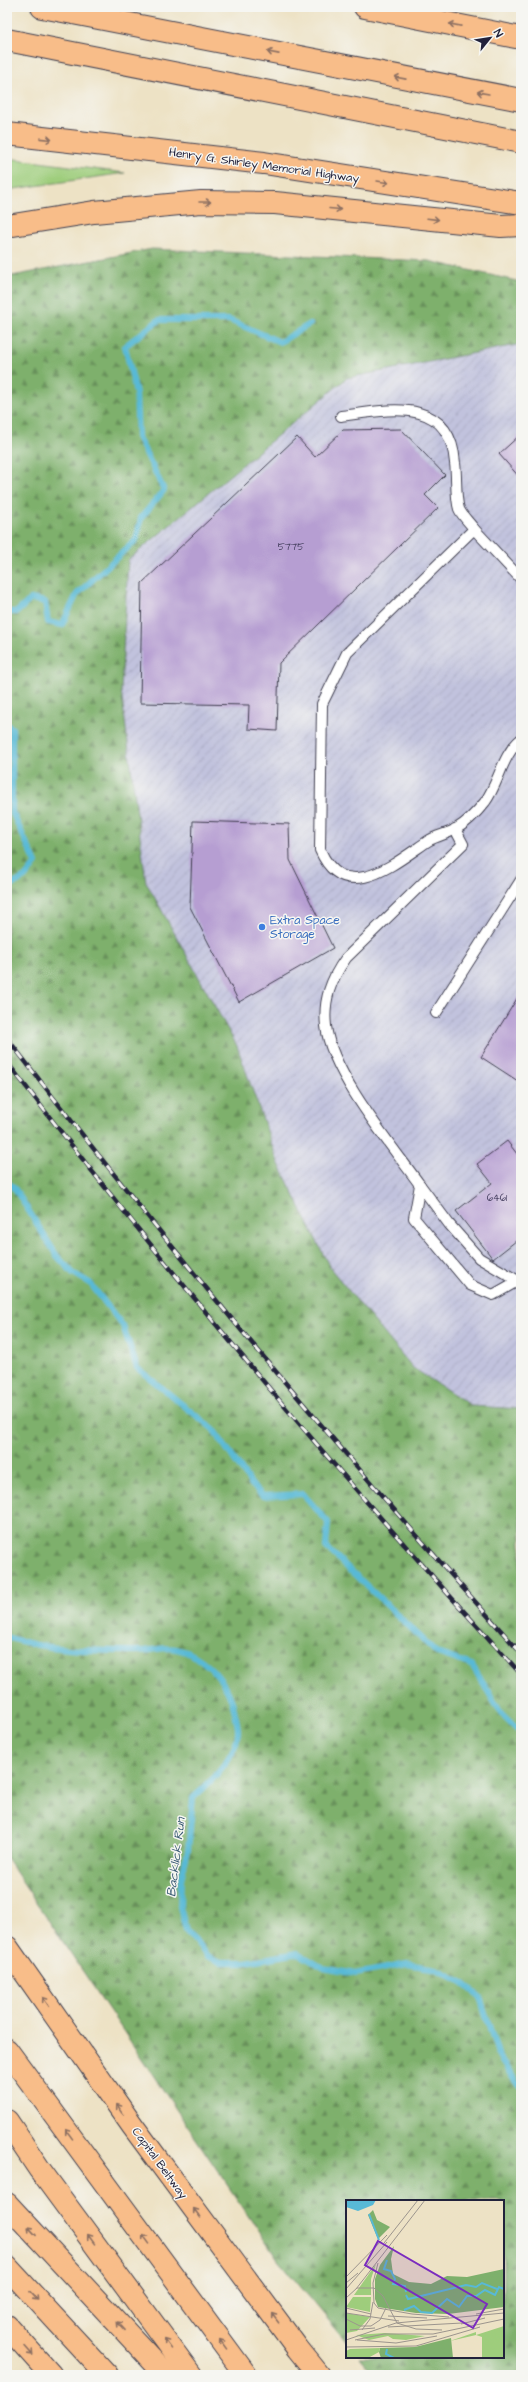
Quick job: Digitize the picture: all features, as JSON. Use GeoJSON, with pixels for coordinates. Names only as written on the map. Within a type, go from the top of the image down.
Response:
{"type":"FeatureCollection","features":[{"type":"Feature","properties":{"kind":"highway"},"geometry":{"type":"LineString","coordinates":[[42,7],[521,100]]}},
{"type":"Feature","properties":{"kind":"highway"},"geometry":{"type":"LineString","coordinates":[[365,7],[521,38]]}},
{"type":"Feature","properties":{"kind":"highway"},"geometry":{"type":"LineString","coordinates":[[7,40],[95,59],[521,142]]}},
{"type":"Feature","properties":{"kind":"highway"},"geometry":{"type":"LineString","coordinates":[[7,48],[95,59]]}},
{"type":"Feature","properties":{"kind":"highway","name":"Henry G. Shirley Memorial Highway"},"geometry":{"type":"LineString","coordinates":[[7,134],[264,163],[521,203]]}},
{"type":"Feature","properties":{"kind":"highway"},"geometry":{"type":"LineString","coordinates":[[7,226],[94,212],[201,202],[276,203],[500,226],[521,225]]}},
{"type":"Feature","properties":{"kind":"highway"},"geometry":{"type":"LineString","coordinates":[[7,212],[82,203],[166,205]]}},
{"type":"Feature","properties":{"kind":"highway","name":"Capital Beltway"},"geometry":{"type":"LineString","coordinates":[[7,1947],[132,2125],[298,2349],[319,2375]]}},
{"type":"Feature","properties":{"kind":"highway"},"geometry":{"type":"LineString","coordinates":[[7,2050],[246,2375]]}},
{"type":"Feature","properties":{"kind":"highway"},"geometry":{"type":"LineString","coordinates":[[7,2121],[40,2170],[191,2375]]}},
{"type":"Feature","properties":{"kind":"highway"},"geometry":{"type":"LineString","coordinates":[[7,2204],[166,2375]]}},
{"type":"Feature","properties":{"kind":"highway"},"geometry":{"type":"LineString","coordinates":[[7,2267],[107,2375]]}},
{"type":"Feature","properties":{"kind":"highway"},"geometry":{"type":"LineString","coordinates":[[7,2326],[51,2375]]}},
{"type":"Feature","properties":{"kind":"lane"},"geometry":{"type":"LineString","coordinates":[[341,416],[400,409],[416,411],[429,416],[442,428],[451,442],[455,458],[459,510],[474,529],[521,579]]}},
{"type":"Feature","properties":{"kind":"lane"},"geometry":{"type":"LineString","coordinates":[[474,529],[347,654],[322,704],[320,850],[325,860],[338,874],[351,877],[366,877],[387,869],[430,840],[455,829],[485,802],[507,757],[521,739]]}},
{"type":"Feature","properties":{"kind":"lane"},"geometry":{"type":"LineString","coordinates":[[455,829],[463,844],[346,958],[335,974],[326,1002],[328,1037],[338,1062],[362,1105],[449,1224],[479,1258],[520,1280]]}},
{"type":"Feature","properties":{"kind":"lane"},"geometry":{"type":"LineString","coordinates":[[436,1013],[521,880]]}},
{"type":"Feature","properties":{"kind":"lane"},"geometry":{"type":"LineString","coordinates":[[420,1185],[414,1218],[470,1285],[493,1295],[520,1280]]}},
{"type":"Feature","properties":{"kind":"shaded area"},"geometry":{"type":"Polygon","coordinates":[[[7,326],[465,338],[521,344],[521,1541],[55,993],[7,326]]]}},
{"type":"Feature","properties":{"kind":"green space"},"geometry":{"type":"Polygon","coordinates":[[[7,158],[125,173],[7,190],[7,158]]]}},
{"type":"Feature","properties":{"kind":"green space"},"geometry":{"type":"Polygon","coordinates":[[[152,249],[429,261],[521,282],[521,344],[347,378],[128,560],[121,690],[146,882],[237,1046],[278,1162],[330,1268],[413,1368],[472,1406],[521,1409],[521,2375],[374,2375],[360,2358],[504,2358],[504,2200],[346,2200],[346,2341],[278,2260],[7,1859],[7,277],[152,249]]]}},
{"type":"Feature","properties":{"kind":"building"},"geometry":{"type":"Polygon","coordinates":[[[401,429],[445,475],[425,495],[438,508],[279,663],[277,731],[248,729],[249,705],[140,703],[142,583],[297,437],[315,457],[343,430],[401,429]]]}},
{"type":"Feature","properties":{"kind":"building"},"geometry":{"type":"Polygon","coordinates":[[[521,434],[521,479],[499,454],[521,434]]]}},
{"type":"Feature","properties":{"kind":"building","name":"Extra Space Storage"},"geometry":{"type":"Polygon","coordinates":[[[193,821],[289,824],[290,860],[333,948],[239,1002],[190,907],[193,821]]]}},
{"type":"Feature","properties":{"kind":"building"},"geometry":{"type":"Polygon","coordinates":[[[521,992],[521,1083],[481,1057],[521,992]]]}},
{"type":"Feature","properties":{"kind":"building"},"geometry":{"type":"Polygon","coordinates":[[[507,1141],[521,1159],[521,1237],[493,1259],[456,1211],[492,1183],[477,1164],[507,1141]]]}},
{"type":"Feature","properties":{"kind":"waterway"},"geometry":{"type":"LineString","coordinates":[[7,612],[17,612],[31,599],[45,602],[48,622],[62,625],[77,594],[136,540],[141,518],[164,490],[138,437],[136,393],[125,346],[159,320],[229,320],[280,342],[310,324]]}},
{"type":"Feature","properties":{"kind":"waterway"},"geometry":{"type":"LineString","coordinates":[[7,725],[12,728],[12,812],[36,863],[25,877],[7,888]]}},
{"type":"Feature","properties":{"kind":"waterway"},"geometry":{"type":"LineString","coordinates":[[7,1182],[15,1189],[57,1256],[73,1273],[90,1283],[123,1326],[137,1368],[213,1429],[252,1485],[263,1496],[303,1494],[328,1522],[326,1547],[437,1653],[472,1665],[501,1713],[521,1733]]}},
{"type":"Feature","properties":{"kind":"waterway","name":"Backlick Run"},"geometry":{"type":"LineString","coordinates":[[7,1637],[22,1642],[54,1648],[104,1651],[142,1651],[171,1648],[187,1652],[206,1664],[222,1682],[228,1692],[232,1702],[238,1731],[237,1740],[222,1768],[215,1777],[193,1798],[188,1850],[181,1879],[180,1907],[186,1930],[207,1956],[221,1962],[245,1962],[298,1953],[323,1968],[356,1974],[407,1964],[437,1969],[462,1982],[480,1997],[499,2057],[515,2081],[521,2087]]}},
{"type":"Feature","properties":{"kind":"railway"},"geometry":{"type":"LineString","coordinates":[[7,1038],[131,1196],[258,1350],[388,1503],[521,1653]]}},
{"type":"Feature","properties":{"kind":"railway"},"geometry":{"type":"LineString","coordinates":[[7,1062],[130,1219],[257,1374],[388,1526],[521,1674]]}},
{"type":"Feature","properties":{"kind":"place","name":"Extra Space Storage"},"geometry":{"type":"Point","coordinates":[262,927]}}]}
